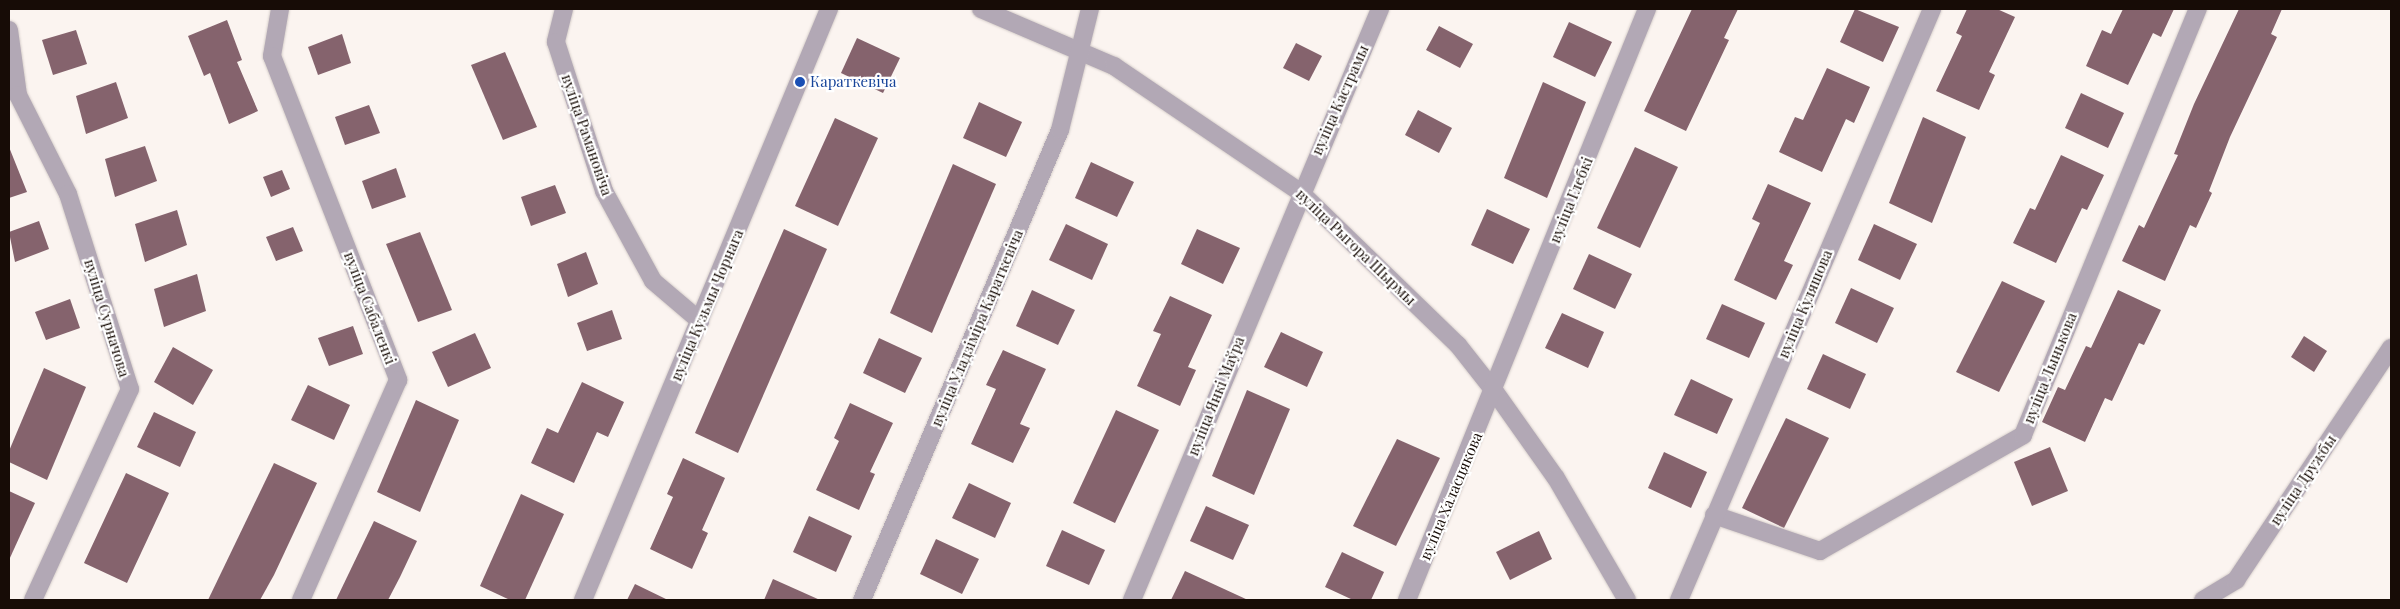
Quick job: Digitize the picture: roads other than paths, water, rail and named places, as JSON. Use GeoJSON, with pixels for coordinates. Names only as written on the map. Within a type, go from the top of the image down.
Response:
{"type":"FeatureCollection","features":[{"type":"Feature","properties":{"kind":"street","name":"вуліца Сабаленкі"},"geometry":{"type":"LineString","coordinates":[[280,9],[272,56],[398,380],[302,600]]}},
{"type":"Feature","properties":{"kind":"street","name":"вуліца Рамановіча"},"geometry":{"type":"LineString","coordinates":[[564,9],[556,42],[604,191],[653,281],[700,321]]}},
{"type":"Feature","properties":{"kind":"street","name":"вуліца Кузьмы Чорнага"},"geometry":{"type":"LineString","coordinates":[[583,600],[830,9]]}},
{"type":"Feature","properties":{"kind":"street","name":"вуліца Рыгора Шырмы"},"geometry":{"type":"LineString","coordinates":[[981,9],[1114,66],[1179,107],[1300,192],[1458,345],[1495,392],[1556,478],[1627,600]]}},
{"type":"Feature","properties":{"kind":"street"},"geometry":{"type":"LineString","coordinates":[[1080,52],[1090,9]]}},
{"type":"Feature","properties":{"kind":"street","name":"вуліца Кастрамы"},"geometry":{"type":"LineString","coordinates":[[1300,192],[1380,9]]}},
{"type":"Feature","properties":{"kind":"street","name":"вуліца Глебкі"},"geometry":{"type":"LineString","coordinates":[[1495,392],[1647,9]]}},
{"type":"Feature","properties":{"kind":"street","name":"вуліца Куляшова"},"geometry":{"type":"LineString","coordinates":[[1679,600],[1932,9]]}},
{"type":"Feature","properties":{"kind":"street","name":"вуліца Лынькова"},"geometry":{"type":"LineString","coordinates":[[1714,515],[1820,551],[2023,435],[2198,9]]}},
{"type":"Feature","properties":{"kind":"street","name":"вуліца Сурначова"},"geometry":{"type":"LineString","coordinates":[[9,30],[18,95],[68,194],[130,389],[33,600]]}},
{"type":"Feature","properties":{"kind":"street","name":"вуліца Уладзіміра Караткевіча"},"geometry":{"type":"LineString","coordinates":[[862,600],[1060,130],[1080,52]]}},
{"type":"Feature","properties":{"kind":"street","name":"вуліца Янкі Маўра"},"geometry":{"type":"LineString","coordinates":[[1132,600],[1300,192]]}},
{"type":"Feature","properties":{"kind":"street","name":"вуліца Дружбы"},"geometry":{"type":"LineString","coordinates":[[2203,600],[2236,580],[2391,348]]}},
{"type":"Feature","properties":{"kind":"street","name":"вуліца Халасцякова"},"geometry":{"type":"LineString","coordinates":[[1407,600],[1495,392]]}},
{"type":"Feature","properties":{"kind":"place","name":"Караткевіча"},"geometry":{"type":"Point","coordinates":[800,82]}}]}
